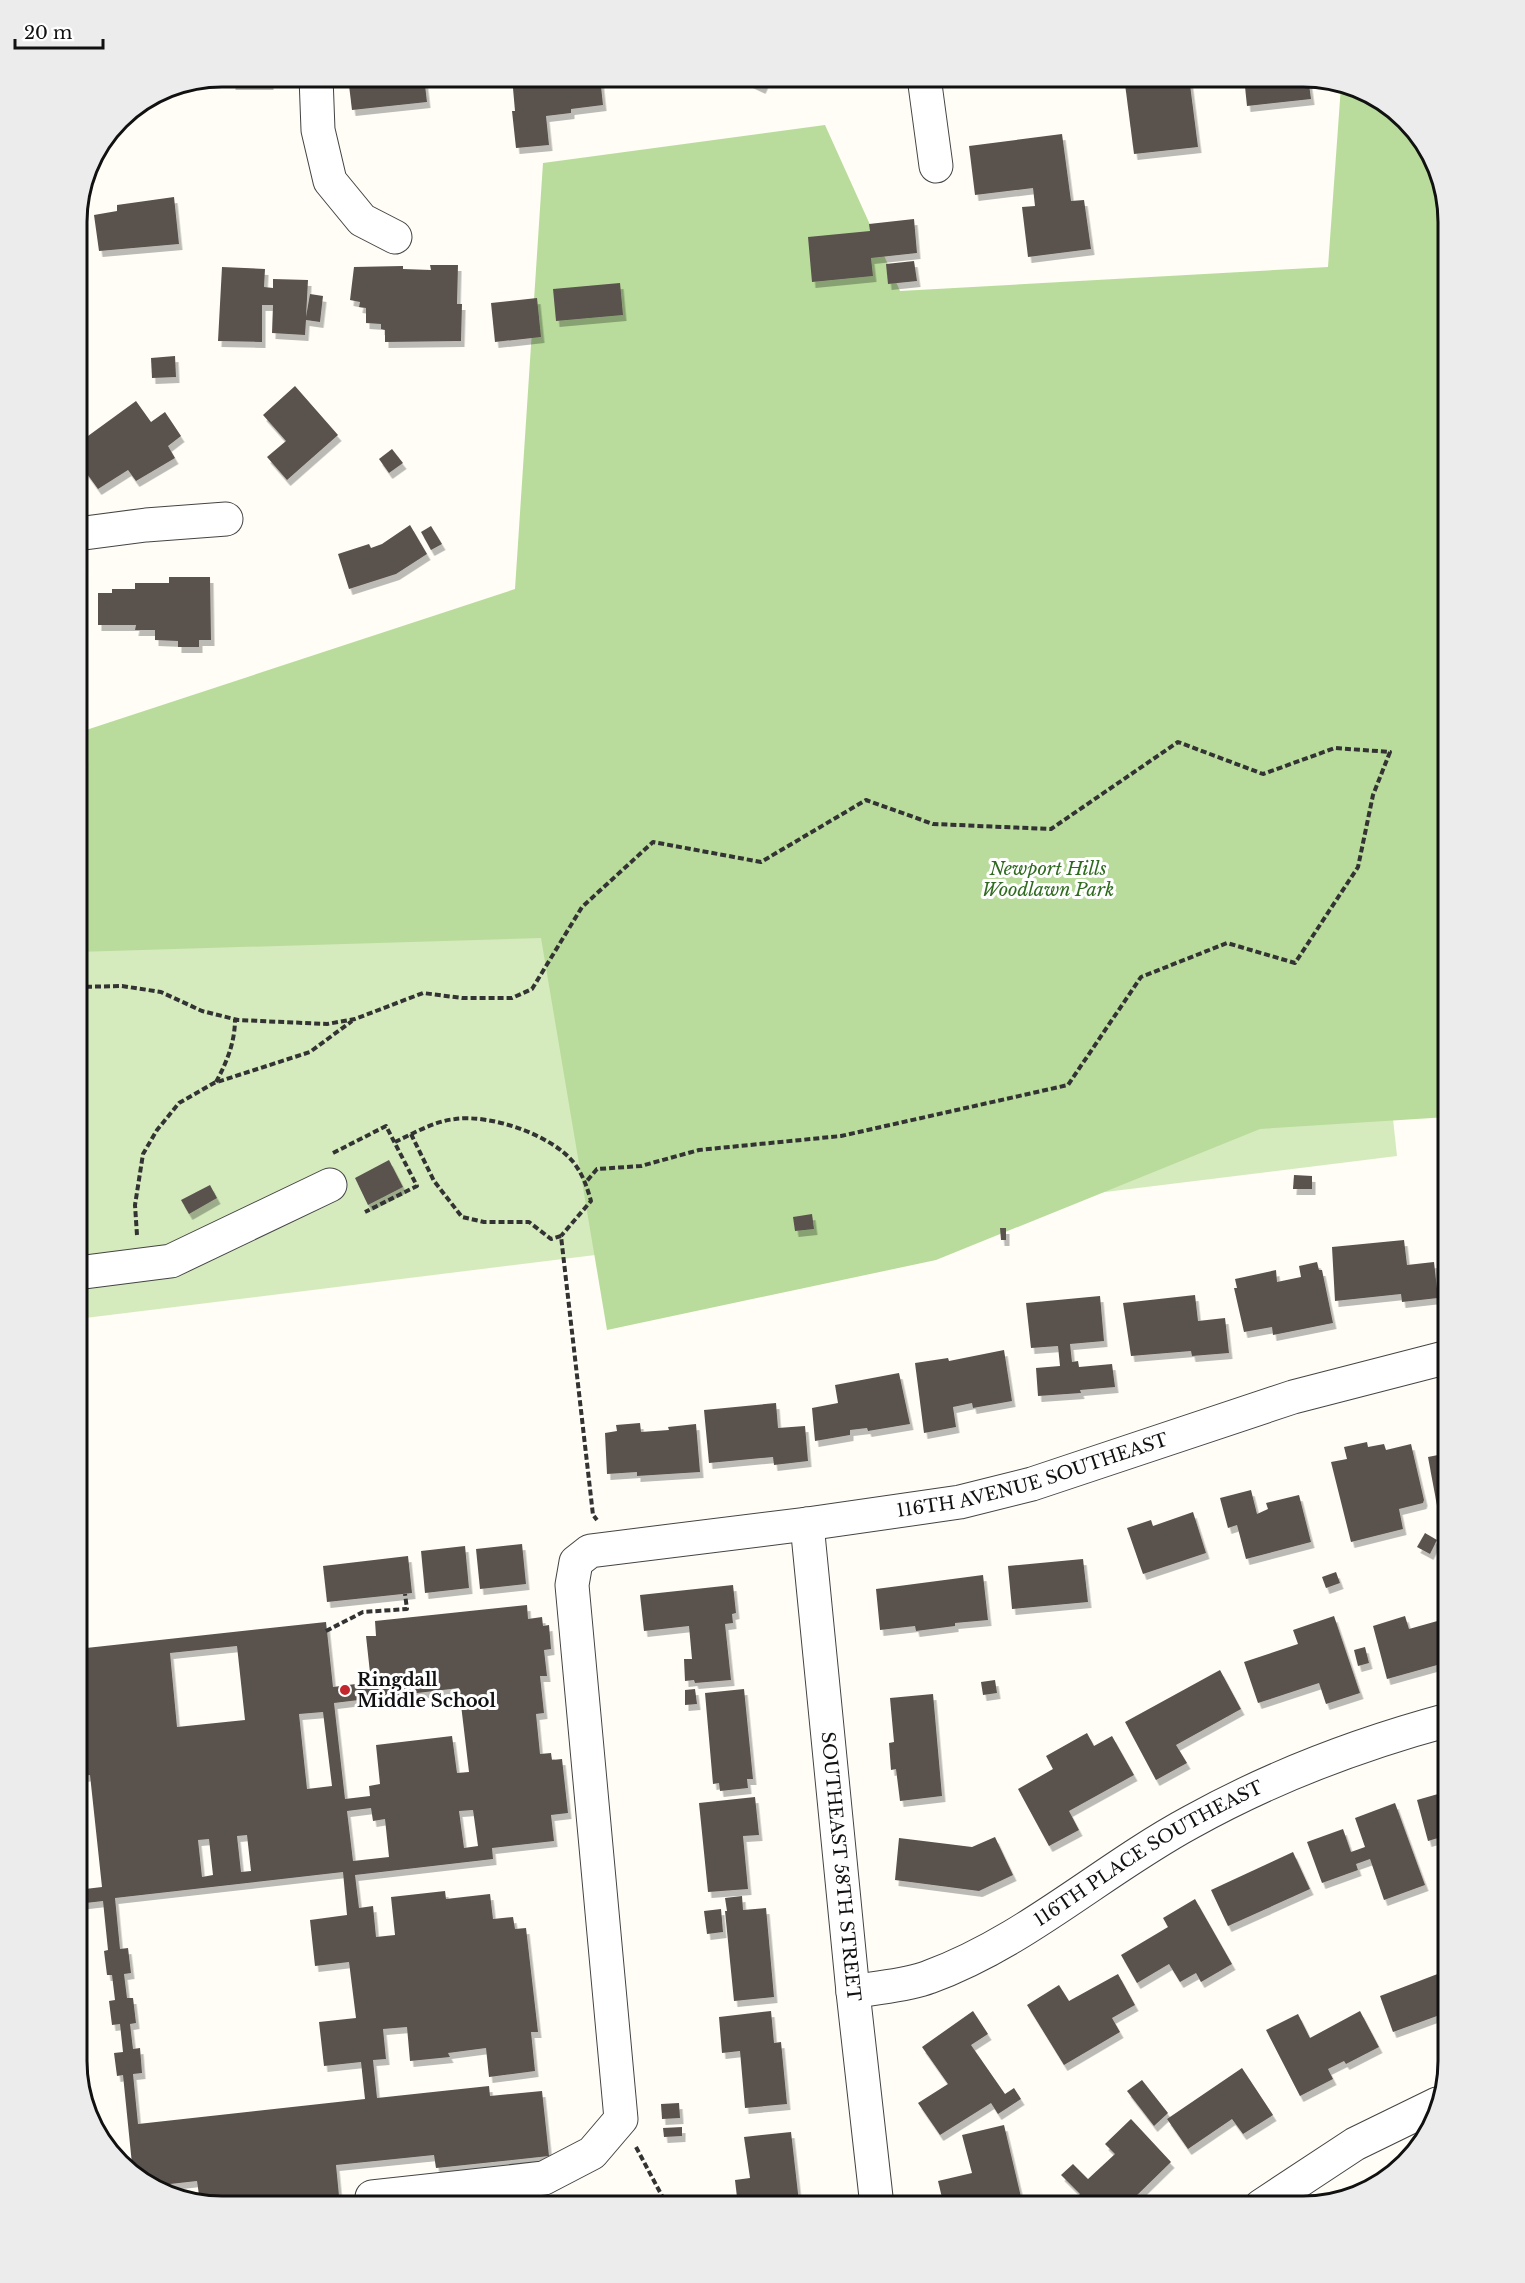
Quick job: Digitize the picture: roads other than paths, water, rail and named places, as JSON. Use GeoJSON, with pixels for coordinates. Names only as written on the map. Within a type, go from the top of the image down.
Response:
{"type":"FeatureCollection","features":[{"type":"Feature","properties":{"kind":"street"},"geometry":{"type":"LineString","coordinates":[[316,87],[318,130],[330,181],[362,220],[395,237]]}},
{"type":"Feature","properties":{"kind":"street"},"geometry":{"type":"LineString","coordinates":[[925,87],[936,166]]}},
{"type":"Feature","properties":{"kind":"street"},"geometry":{"type":"LineString","coordinates":[[87,533],[146,525],[226,519]]}},
{"type":"Feature","properties":{"kind":"street"},"geometry":{"type":"LineString","coordinates":[[87,1272],[171,1261],[330,1185]]}},
{"type":"Feature","properties":{"kind":"street","name":"116TH AVENUE SOUTHEAST"},"geometry":{"type":"LineString","coordinates":[[389,2196],[544,2178],[592,2153],[621,2119],[572,1585],[576,1562],[590,1551],[960,1502],[1032,1484],[1293,1397],[1438,1360]]}},
{"type":"Feature","properties":{"kind":"street","name":"SOUTHEAST 58TH STREET"},"geometry":{"type":"LineString","coordinates":[[807,1524],[853,1992],[876,2196]]}},
{"type":"Feature","properties":{"kind":"street","name":"116TH PLACE SOUTHEAST"},"geometry":{"type":"LineString","coordinates":[[853,1992],[926,1978],[983,1954],[1132,1857],[1191,1822],[1290,1773],[1400,1733],[1438,1723]]}},
{"type":"Feature","properties":{"kind":"street"},"geometry":{"type":"LineString","coordinates":[[1276,2196],[1355,2144],[1430,2108]]}},
{"type":"Feature","properties":{"kind":"place","name":"Ringdall Middle School"},"geometry":{"type":"Point","coordinates":[345,1690]}},
{"type":"Feature","properties":{"kind":"park label","name":"Newport Hills Woodlawn Park"},"geometry":{"type":"Point","coordinates":[1048,879]}}]}
